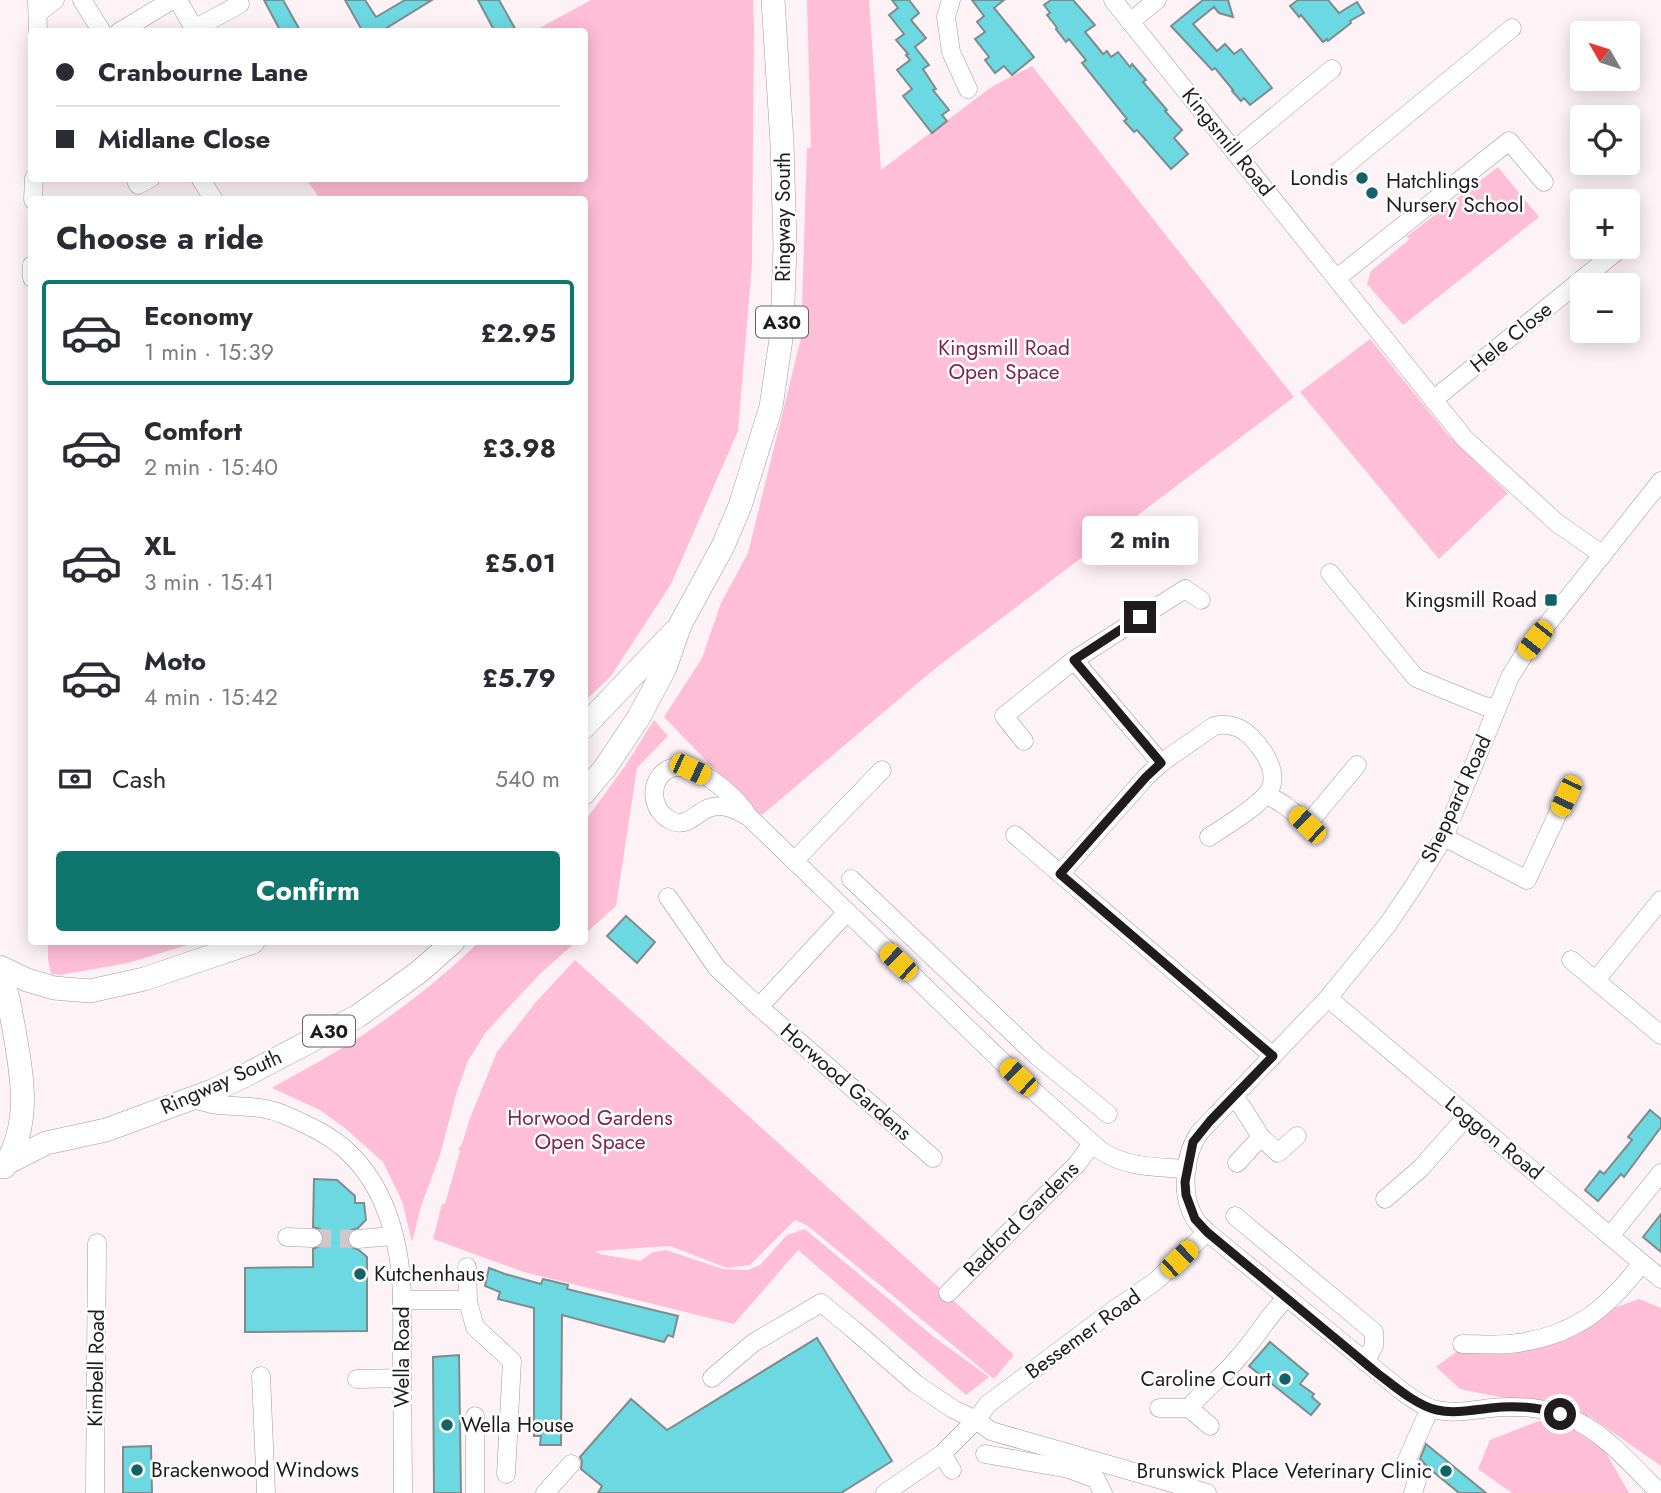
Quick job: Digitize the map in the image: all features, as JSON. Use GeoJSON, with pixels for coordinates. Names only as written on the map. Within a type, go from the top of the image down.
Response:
{"type":"FeatureCollection","features":[{"type":"Feature","properties":{"kind":"main road","name":"Ringway South"},"geometry":{"type":"LineString","coordinates":[[588,788],[639,717],[665,668],[680,625],[723,546],[740,506],[771,407],[782,332],[785,246],[773,0]]}},
{"type":"Feature","properties":{"kind":"main road","name":"Ringway South"},"geometry":{"type":"LineString","coordinates":[[588,723],[680,625]]}},
{"type":"Feature","properties":{"kind":"main road"},"geometry":{"type":"LineString","coordinates":[[0,967],[27,980],[54,988],[90,991],[144,979],[244,945]]}},
{"type":"Feature","properties":{"kind":"main road","name":"Ringway South"},"geometry":{"type":"LineString","coordinates":[[3,1168],[46,1143],[106,1130],[244,1076],[358,1016],[419,972],[450,945]]}},
{"type":"Feature","properties":{"kind":"main road"},"geometry":{"type":"LineString","coordinates":[[0,977],[7,994],[23,1098],[22,1122],[17,1142],[3,1168]]}},
{"type":"Feature","properties":{"kind":"street"},"geometry":{"type":"LineString","coordinates":[[37,28],[37,6],[55,0]]}},
{"type":"Feature","properties":{"kind":"street"},"geometry":{"type":"LineString","coordinates":[[82,0],[100,28]]}},
{"type":"Feature","properties":{"kind":"street"},"geometry":{"type":"LineString","coordinates":[[126,28],[172,0]]}},
{"type":"Feature","properties":{"kind":"street"},"geometry":{"type":"LineString","coordinates":[[178,0],[194,28]]}},
{"type":"Feature","properties":{"kind":"street"},"geometry":{"type":"LineString","coordinates":[[951,0],[946,17],[951,52],[968,89]]}},
{"type":"Feature","properties":{"kind":"street","name":"Kingsmill Road"},"geometry":{"type":"LineString","coordinates":[[1113,0],[1465,439],[1557,523],[1603,555]]}},
{"type":"Feature","properties":{"kind":"street"},"geometry":{"type":"LineString","coordinates":[[1130,22],[1157,0]]}},
{"type":"Feature","properties":{"kind":"street"},"geometry":{"type":"LineString","coordinates":[[198,28],[240,4]]}},
{"type":"Feature","properties":{"kind":"street"},"geometry":{"type":"LineString","coordinates":[[1340,170],[1512,28]]}},
{"type":"Feature","properties":{"kind":"street"},"geometry":{"type":"LineString","coordinates":[[1234,150],[1332,69]]}},
{"type":"Feature","properties":{"kind":"street"},"geometry":{"type":"LineString","coordinates":[[1337,278],[1509,141],[1545,183]]}},
{"type":"Feature","properties":{"kind":"street","name":"Hele Close"},"geometry":{"type":"LineString","coordinates":[[1433,400],[1607,259]]}},
{"type":"Feature","properties":{"kind":"street","name":"Sheppard Road"},"geometry":{"type":"LineString","coordinates":[[1187,1170],[1193,1142],[1199,1133],[1328,998],[1388,924],[1444,837],[1510,677],[1526,651],[1661,481]]}},
{"type":"Feature","properties":{"kind":"street"},"geometry":{"type":"LineString","coordinates":[[1330,573],[1416,678],[1497,709]]}},
{"type":"Feature","properties":{"kind":"street"},"geometry":{"type":"LineString","coordinates":[[1024,741],[1004,716],[1074,660],[1185,589],[1201,600]]}},
{"type":"Feature","properties":{"kind":"street"},"geometry":{"type":"LineString","coordinates":[[1074,660],[1161,763]]}},
{"type":"Feature","properties":{"kind":"street"},"geometry":{"type":"LineString","coordinates":[[1060,874],[1161,763],[1214,726],[1222,724],[1238,727],[1253,739],[1269,762],[1272,782],[1270,790],[1209,837]]}},
{"type":"Feature","properties":{"kind":"street"},"geometry":{"type":"LineString","coordinates":[[1266,795],[1289,807],[1307,825],[1357,765]]}},
{"type":"Feature","properties":{"kind":"street"},"geometry":{"type":"LineString","coordinates":[[749,817],[728,807],[709,808],[690,820],[671,821],[656,808],[654,787],[660,776],[680,766],[710,778],[719,785],[1018,1077],[1093,1144],[1111,1157],[1129,1164],[1187,1170],[1186,1195],[1195,1219],[1207,1232],[1396,1388],[1430,1408],[1449,1411],[1507,1407],[1545,1410],[1574,1419],[1602,1436],[1661,1492]]}},
{"type":"Feature","properties":{"kind":"street"},"geometry":{"type":"LineString","coordinates":[[794,861],[881,770]]}},
{"type":"Feature","properties":{"kind":"street"},"geometry":{"type":"LineString","coordinates":[[1444,837],[1527,880],[1566,796]]}},
{"type":"Feature","properties":{"kind":"street"},"geometry":{"type":"LineString","coordinates":[[1015,835],[1273,1056]]}},
{"type":"Feature","properties":{"kind":"street"},"geometry":{"type":"LineString","coordinates":[[851,879],[1037,1056],[1108,1114]]}},
{"type":"Feature","properties":{"kind":"street","name":"Horwood Gardens"},"geometry":{"type":"LineString","coordinates":[[668,897],[717,968],[933,1158]]}},
{"type":"Feature","properties":{"kind":"street"},"geometry":{"type":"LineString","coordinates":[[1596,981],[1661,900]]}},
{"type":"Feature","properties":{"kind":"street"},"geometry":{"type":"LineString","coordinates":[[759,1007],[847,912]]}},
{"type":"Feature","properties":{"kind":"street"},"geometry":{"type":"LineString","coordinates":[[1571,960],[1661,1035]]}},
{"type":"Feature","properties":{"kind":"street","name":"Loggon Road"},"geometry":{"type":"LineString","coordinates":[[1328,998],[1661,1279]]}},
{"type":"Feature","properties":{"kind":"street"},"geometry":{"type":"LineString","coordinates":[[1018,1077],[1037,1056]]}},
{"type":"Feature","properties":{"kind":"street"},"geometry":{"type":"LineString","coordinates":[[1233,1097],[1261,1137],[1278,1153],[1297,1136]]}},
{"type":"Feature","properties":{"kind":"street","name":"Wella Road"},"geometry":{"type":"LineString","coordinates":[[191,1098],[213,1104],[241,1105],[275,1112],[310,1127],[349,1153],[370,1179],[387,1211],[401,1277],[403,1493]]}},
{"type":"Feature","properties":{"kind":"street"},"geometry":{"type":"LineString","coordinates":[[1385,1199],[1420,1169],[1467,1116]]}},
{"type":"Feature","properties":{"kind":"street"},"geometry":{"type":"LineString","coordinates":[[1237,1163],[1261,1137]]}},
{"type":"Feature","properties":{"kind":"street","name":"Radford Gardens"},"geometry":{"type":"LineString","coordinates":[[948,1293],[1077,1164],[1093,1144]]}},
{"type":"Feature","properties":{"kind":"street"},"geometry":{"type":"LineString","coordinates":[[1610,1236],[1661,1173]]}},
{"type":"Feature","properties":{"kind":"street"},"geometry":{"type":"LineString","coordinates":[[1236,1216],[1374,1332],[1374,1346],[1365,1362]]}},
{"type":"Feature","properties":{"kind":"street","name":"Bessemer Road"},"geometry":{"type":"LineString","coordinates":[[885,1493],[947,1462],[988,1404],[1156,1280],[1207,1232]]}},
{"type":"Feature","properties":{"kind":"street"},"geometry":{"type":"LineString","coordinates":[[358,1239],[394,1236]]}},
{"type":"Feature","properties":{"kind":"street"},"geometry":{"type":"LineString","coordinates":[[287,1237],[313,1238]]}},
{"type":"Feature","properties":{"kind":"street","name":"Kimbell Road"},"geometry":{"type":"LineString","coordinates":[[95,1493],[97,1243]]}},
{"type":"Feature","properties":{"kind":"street"},"geometry":{"type":"LineString","coordinates":[[1462,1344],[1514,1344],[1544,1338],[1578,1325],[1615,1296],[1642,1263]]}},
{"type":"Feature","properties":{"kind":"street"},"geometry":{"type":"LineString","coordinates":[[467,1268],[468,1302],[475,1327],[512,1361],[506,1474]]}},
{"type":"Feature","properties":{"kind":"street"},"geometry":{"type":"LineString","coordinates":[[1189,1408],[1200,1394],[1238,1359],[1287,1297]]}},
{"type":"Feature","properties":{"kind":"street"},"geometry":{"type":"LineString","coordinates":[[402,1300],[468,1302]]}},
{"type":"Feature","properties":{"kind":"street"},"geometry":{"type":"LineString","coordinates":[[712,1378],[753,1343],[821,1303],[916,1384],[953,1409],[976,1420],[990,1431],[1071,1462],[1096,1479],[1103,1493]]}},
{"type":"Feature","properties":{"kind":"street"},"geometry":{"type":"LineString","coordinates":[[261,1376],[266,1493]]}},
{"type":"Feature","properties":{"kind":"street"},"geometry":{"type":"LineString","coordinates":[[357,1379],[402,1378]]}},
{"type":"Feature","properties":{"kind":"street"},"geometry":{"type":"LineString","coordinates":[[1159,1408],[1189,1408],[1210,1426]]}},
{"type":"Feature","properties":{"kind":"street"},"geometry":{"type":"LineString","coordinates":[[1413,1493],[1419,1473],[1406,1462],[1430,1408]]}},
{"type":"Feature","properties":{"kind":"street"},"geometry":{"type":"LineString","coordinates":[[475,1416],[475,1493]]}},
{"type":"Feature","properties":{"kind":"street"},"geometry":{"type":"LineString","coordinates":[[985,1454],[1071,1462],[1207,1493]]}},
{"type":"Feature","properties":{"kind":"street"},"geometry":{"type":"LineString","coordinates":[[545,1493],[571,1464]]}},
{"type":"Feature","properties":{"kind":"street"},"geometry":{"type":"LineString","coordinates":[[1631,1464],[1643,1493]]}},
{"type":"Feature","properties":{"kind":"green space"},"geometry":{"type":"Polygon","coordinates":[[[591,0],[753,0],[752,264],[738,431],[671,584],[611,676],[588,698],[588,196],[318,196],[308,182],[588,182],[588,28],[540,28],[591,0]]]}},
{"type":"Feature","properties":{"kind":"green space","name":"Kingsmill Road Open Space"},"geometry":{"type":"Polygon","coordinates":[[[807,0],[869,0],[881,170],[993,86],[1032,66],[1294,397],[937,667],[762,815],[756,812],[664,717],[702,658],[721,603],[748,553],[801,338],[807,148],[811,148],[807,0]]]}},
{"type":"Feature","properties":{"kind":"green space"},"geometry":{"type":"Polygon","coordinates":[[[1498,167],[1539,217],[1403,325],[1367,284],[1371,271],[1410,239],[1406,237],[1498,167]]]}},
{"type":"Feature","properties":{"kind":"green space"},"geometry":{"type":"Polygon","coordinates":[[[1370,339],[1448,435],[1508,493],[1439,559],[1300,392],[1370,339]]]}},
{"type":"Feature","properties":{"kind":"green space"},"geometry":{"type":"Polygon","coordinates":[[[654,720],[668,736],[637,768],[616,906],[588,931],[588,817],[654,720]]]}},
{"type":"Feature","properties":{"kind":"green space"},"geometry":{"type":"Polygon","coordinates":[[[48,945],[187,945],[128,963],[60,975],[51,974],[48,945]]]}},
{"type":"Feature","properties":{"kind":"green space"},"geometry":{"type":"Polygon","coordinates":[[[476,945],[573,945],[541,973],[486,1032],[468,1061],[412,1242],[402,1201],[383,1162],[320,1110],[272,1088],[343,1048],[381,1023],[438,979],[476,945]]]}},
{"type":"Feature","properties":{"kind":"green space","name":"Horwood Gardens Open Space"},"geometry":{"type":"Polygon","coordinates":[[[575,960],[1014,1355],[994,1379],[808,1226],[795,1220],[750,1265],[727,1268],[670,1246],[595,1251],[640,1261],[653,1252],[666,1250],[723,1269],[748,1270],[760,1265],[787,1235],[805,1229],[934,1337],[989,1377],[966,1395],[798,1250],[734,1324],[524,1272],[433,1239],[460,1151],[458,1149],[497,1052],[536,1002],[575,960]]]}},
{"type":"Feature","properties":{"kind":"green space"},"geometry":{"type":"Polygon","coordinates":[[[1639,1299],[1661,1308],[1661,1466],[1591,1417],[1460,1389],[1436,1367],[1460,1349],[1494,1353],[1564,1341],[1614,1308],[1639,1299]]]}},
{"type":"Feature","properties":{"kind":"green space"},"geometry":{"type":"Polygon","coordinates":[[[1539,1421],[1562,1422],[1605,1451],[1629,1493],[1512,1493],[1478,1469],[1490,1440],[1539,1421]]]}},
{"type":"Feature","properties":{"kind":"building"},"geometry":{"type":"Polygon","coordinates":[[[264,0],[283,0],[299,28],[279,28],[264,0]]]}},
{"type":"Feature","properties":{"kind":"building"},"geometry":{"type":"Polygon","coordinates":[[[345,0],[365,0],[376,17],[405,0],[432,0],[386,28],[361,28],[345,0]]]}},
{"type":"Feature","properties":{"kind":"building"},"geometry":{"type":"Polygon","coordinates":[[[478,0],[499,0],[515,28],[493,28],[478,0]]]}},
{"type":"Feature","properties":{"kind":"building"},"geometry":{"type":"Polygon","coordinates":[[[892,0],[909,0],[919,13],[911,20],[926,38],[915,47],[929,65],[923,69],[936,89],[933,90],[949,110],[942,115],[947,121],[932,133],[903,96],[912,89],[897,70],[910,60],[896,40],[904,34],[889,15],[898,8],[892,0]]]}},
{"type":"Feature","properties":{"kind":"building"},"geometry":{"type":"Polygon","coordinates":[[[972,0],[1004,0],[994,8],[1034,57],[1012,75],[1004,66],[995,73],[985,60],[989,57],[975,39],[985,32],[977,22],[984,16],[972,0]]]}},
{"type":"Feature","properties":{"kind":"building"},"geometry":{"type":"Polygon","coordinates":[[[1051,0],[1073,0],[1095,25],[1085,32],[1103,54],[1107,51],[1111,57],[1118,52],[1130,67],[1132,64],[1146,80],[1143,82],[1182,130],[1174,138],[1188,154],[1171,169],[1137,130],[1134,132],[1124,121],[1127,119],[1082,63],[1086,60],[1069,39],[1066,42],[1056,29],[1044,5],[1051,0]]]}},
{"type":"Feature","properties":{"kind":"building"},"geometry":{"type":"Polygon","coordinates":[[[1203,0],[1228,0],[1233,17],[1219,13],[1214,7],[1193,24],[1217,51],[1225,44],[1234,54],[1241,49],[1272,88],[1250,105],[1244,98],[1241,101],[1215,68],[1212,70],[1171,26],[1203,0]]]}},
{"type":"Feature","properties":{"kind":"building"},"geometry":{"type":"Polygon","coordinates":[[[1298,0],[1328,0],[1339,13],[1357,2],[1364,13],[1323,42],[1290,6],[1298,0]]]}},
{"type":"Feature","properties":{"kind":"building"},"geometry":{"type":"Polygon","coordinates":[[[626,916],[655,942],[637,963],[607,936],[626,916]]]}},
{"type":"Feature","properties":{"kind":"building"},"geometry":{"type":"Polygon","coordinates":[[[1650,1110],[1661,1119],[1661,1127],[1624,1177],[1621,1174],[1598,1201],[1585,1190],[1600,1171],[1604,1174],[1632,1140],[1628,1137],[1650,1110]]]}},
{"type":"Feature","properties":{"kind":"building"},"geometry":{"type":"Polygon","coordinates":[[[314,1179],[337,1180],[355,1196],[355,1203],[364,1203],[366,1220],[358,1228],[351,1230],[347,1239],[349,1246],[367,1257],[367,1331],[245,1332],[245,1268],[313,1267],[313,1249],[322,1245],[324,1238],[320,1229],[313,1227],[314,1179]]]}},
{"type":"Feature","properties":{"kind":"building"},"geometry":{"type":"Polygon","coordinates":[[[1661,1214],[1661,1252],[1643,1237],[1661,1214]]]}},
{"type":"Feature","properties":{"kind":"building"},"geometry":{"type":"Polygon","coordinates":[[[489,1268],[541,1284],[543,1279],[568,1285],[567,1289],[678,1316],[673,1337],[668,1335],[664,1342],[562,1315],[561,1445],[540,1445],[541,1436],[534,1436],[534,1308],[498,1299],[500,1292],[485,1286],[489,1268]]]}},
{"type":"Feature","properties":{"kind":"building"},"geometry":{"type":"Polygon","coordinates":[[[817,1338],[892,1461],[841,1493],[598,1493],[602,1486],[581,1469],[580,1457],[631,1399],[667,1430],[817,1338]]]}},
{"type":"Feature","properties":{"kind":"building","name":"Caroline Court"},"geometry":{"type":"Polygon","coordinates":[[[1270,1342],[1308,1374],[1300,1384],[1314,1394],[1312,1397],[1320,1404],[1311,1415],[1249,1366],[1270,1342]]]}},
{"type":"Feature","properties":{"kind":"building","name":"Wella House"},"geometry":{"type":"Polygon","coordinates":[[[459,1355],[461,1493],[434,1493],[433,1357],[459,1355]]]}},
{"type":"Feature","properties":{"kind":"building","name":"Brunswick Place Veterinary Clinic"},"geometry":{"type":"Polygon","coordinates":[[[1426,1444],[1486,1493],[1459,1493],[1420,1459],[1426,1444]]]}},
{"type":"Feature","properties":{"kind":"building","name":"Brackenwood Windows"},"geometry":{"type":"Polygon","coordinates":[[[151,1446],[152,1493],[123,1493],[123,1447],[151,1446]]]}},
{"type":"Feature","properties":{"kind":"tunnel"},"geometry":{"type":"LineString","coordinates":[[313,1238],[358,1239]]}},
{"type":"Feature","properties":{"kind":"place","name":"Londis"},"geometry":{"type":"Point","coordinates":[1362,178]}},
{"type":"Feature","properties":{"kind":"place","name":"Hatchlings Nursery School"},"geometry":{"type":"Point","coordinates":[1372,193]}},
{"type":"Feature","properties":{"kind":"place","name":"Kingsmill Road"},"geometry":{"type":"Point","coordinates":[1551,600]}},
{"type":"Feature","properties":{"kind":"place","name":"Kutchenhaus"},"geometry":{"type":"Point","coordinates":[360,1274]}},
{"type":"Feature","properties":{"kind":"place","name":"Caroline Court"},"geometry":{"type":"Point","coordinates":[1285,1379]}},
{"type":"Feature","properties":{"kind":"place","name":"Wella House"},"geometry":{"type":"Point","coordinates":[447,1425]}},
{"type":"Feature","properties":{"kind":"place","name":"Brackenwood Windows"},"geometry":{"type":"Point","coordinates":[137,1470]}},
{"type":"Feature","properties":{"kind":"place","name":"Brunswick Place Veterinary Clinic"},"geometry":{"type":"Point","coordinates":[1446,1471]}},
{"type":"Feature","properties":{"kind":"route"},"geometry":{"type":"LineString","coordinates":[[1140,617],[1074,660],[1161,763],[1060,874],[1273,1056],[1193,1142],[1185,1182],[1186,1195],[1195,1219],[1207,1232],[1377,1373],[1430,1408],[1449,1411],[1522,1407],[1560,1414]]}}]}
